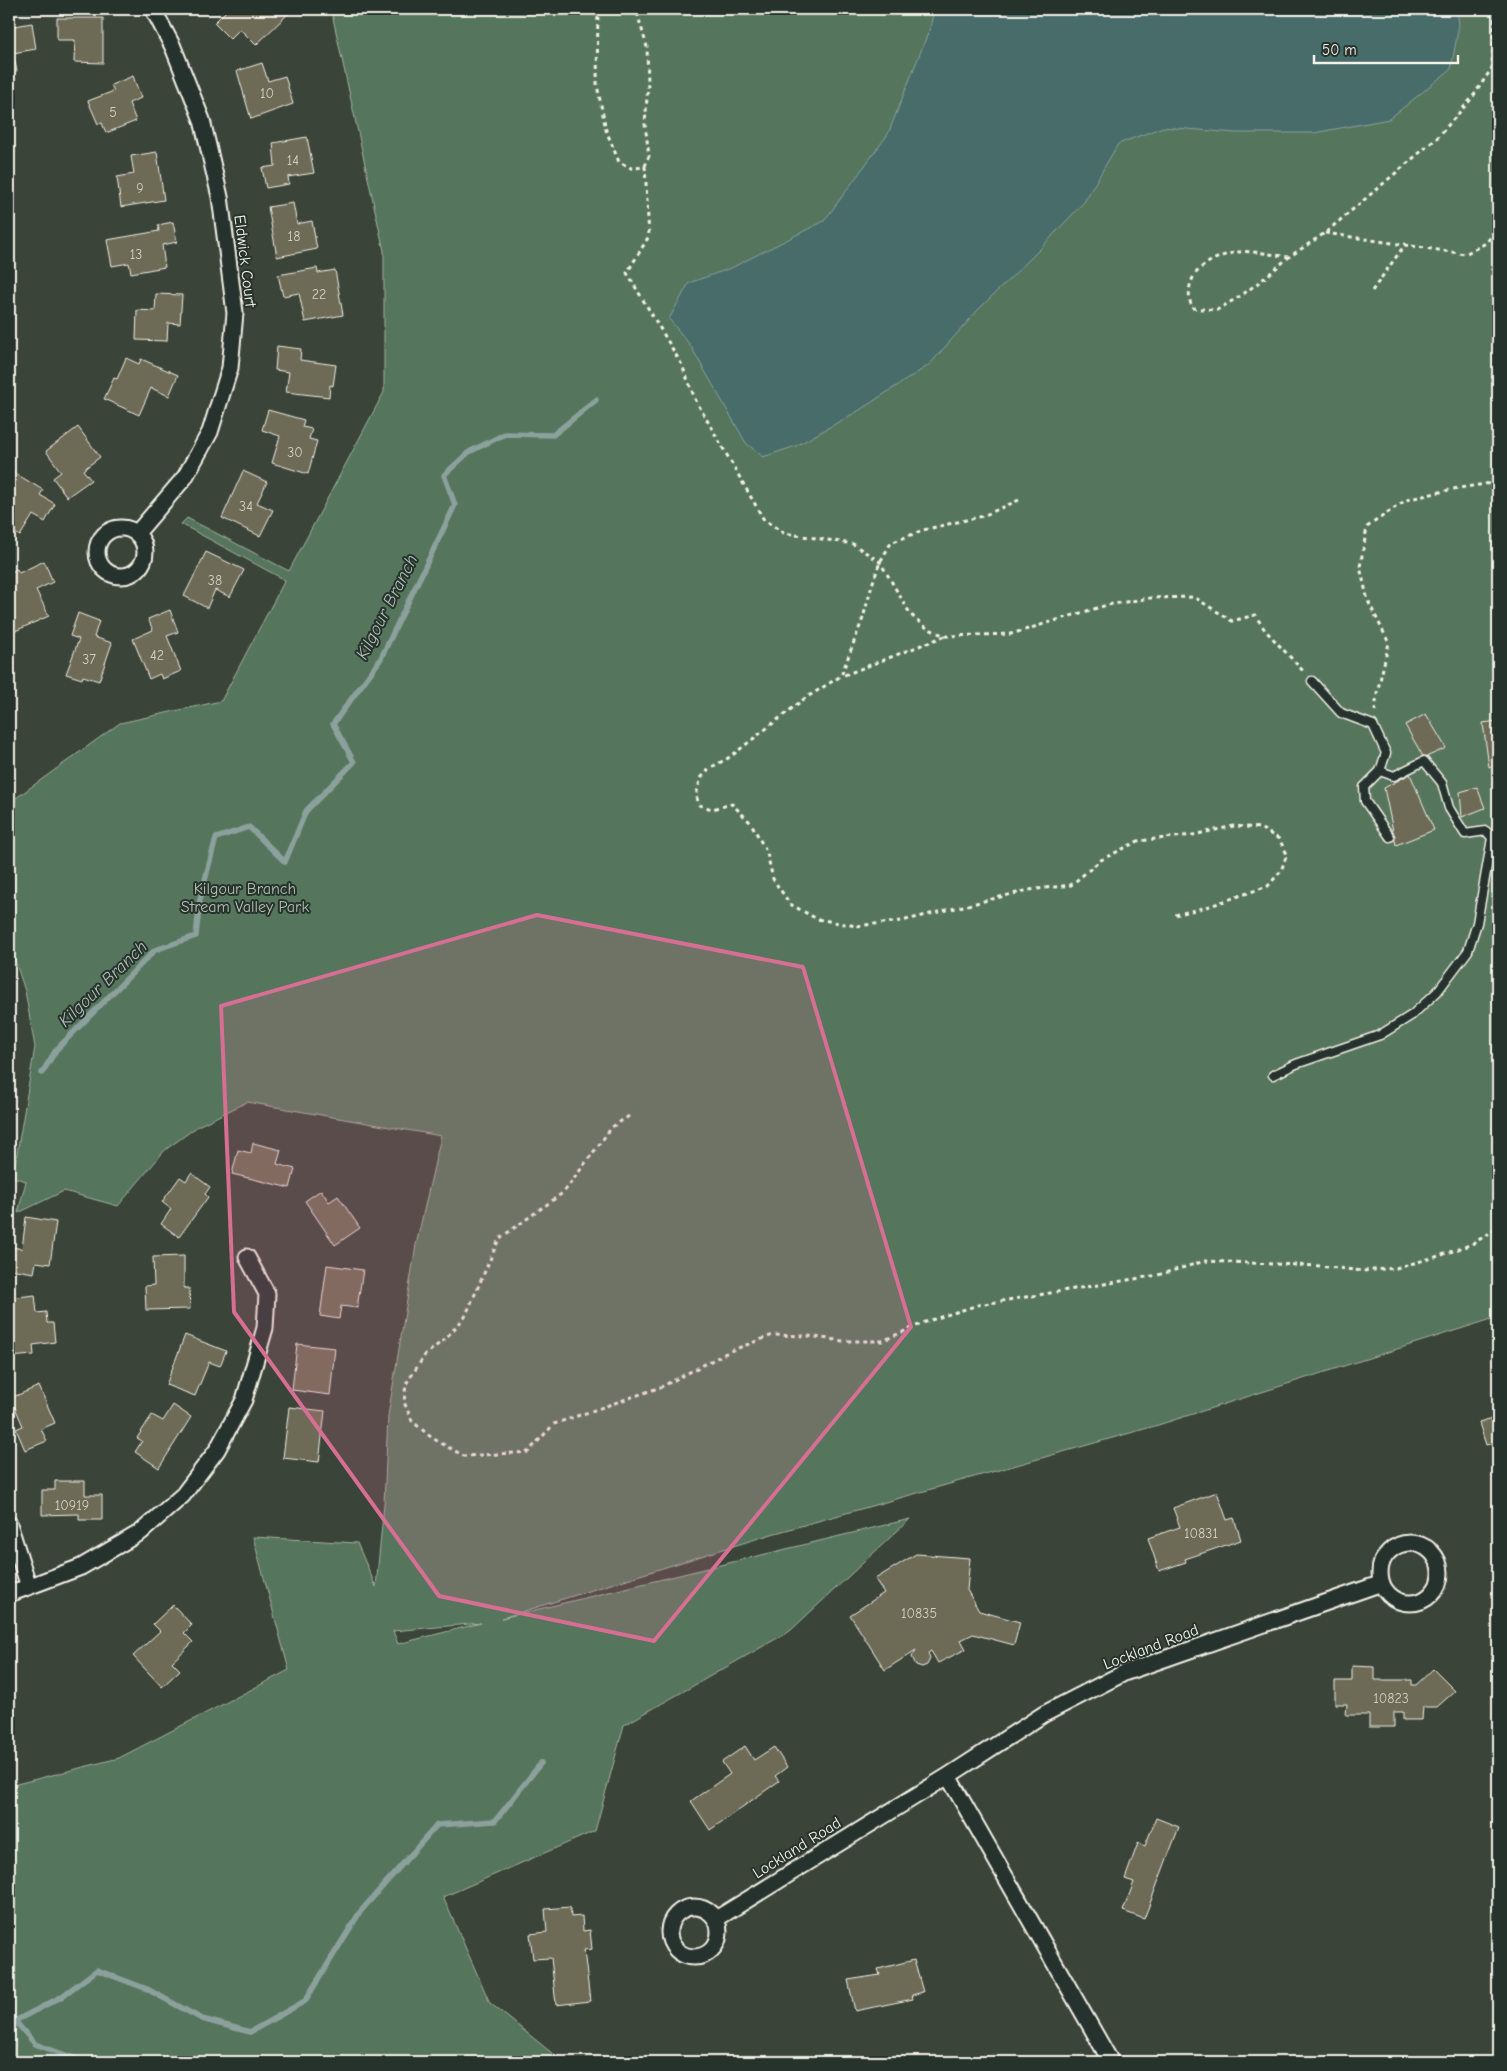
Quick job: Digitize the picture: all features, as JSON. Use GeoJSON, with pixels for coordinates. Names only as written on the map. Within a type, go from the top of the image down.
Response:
{"type":"FeatureCollection","features":[{"type":"Feature","properties":{"kind":"street","name":"Eldwick Court"},"geometry":{"type":"LineString","coordinates":[[137,533],[185,477],[210,432],[230,368],[235,314],[220,197],[202,120],[173,47],[153,9]]}},
{"type":"Feature","properties":{"kind":"street"},"geometry":{"type":"LineString","coordinates":[[9,1594],[81,1567],[141,1532],[183,1495],[217,1450],[244,1400],[265,1328],[267,1294],[247,1257]]}},
{"type":"Feature","properties":{"kind":"street"},"geometry":{"type":"LineString","coordinates":[[9,1524],[29,1587]]}},
{"type":"Feature","properties":{"kind":"street"},"geometry":{"type":"LineString","coordinates":[[1410,1542],[1420,1544],[1435,1554],[1439,1563],[1440,1582],[1436,1590],[1420,1602],[1402,1602],[1393,1598],[1382,1583],[1380,1574],[1386,1556],[1392,1548],[1410,1542]]}},
{"type":"Feature","properties":{"kind":"street","name":"Lockland Road"},"geometry":{"type":"LineString","coordinates":[[716,1919],[948,1776],[1044,1714],[1124,1673],[1382,1583]]}},
{"type":"Feature","properties":{"kind":"street"},"geometry":{"type":"LineString","coordinates":[[948,1776],[1111,2062]]}},
{"type":"Feature","properties":{"kind":"lane"},"geometry":{"type":"LineString","coordinates":[[1312,681],[1341,713],[1373,725],[1386,753],[1380,771],[1364,787],[1365,801],[1390,837]]}},
{"type":"Feature","properties":{"kind":"lane"},"geometry":{"type":"LineString","coordinates":[[1380,771],[1394,776],[1424,762],[1442,783],[1449,808],[1466,834],[1486,831],[1492,838]]}},
{"type":"Feature","properties":{"kind":"lane"},"geometry":{"type":"LineString","coordinates":[[1273,1075],[1296,1064],[1380,1035],[1412,1015],[1437,992],[1468,951],[1477,923],[1492,838],[1498,830]]}},
{"type":"Feature","properties":{"kind":"path"},"geometry":{"type":"LineString","coordinates":[[598,9],[597,85],[606,130],[619,162],[633,170],[645,166]]}},
{"type":"Feature","properties":{"kind":"path"},"geometry":{"type":"LineString","coordinates":[[636,9],[647,47],[648,84],[645,124],[649,156],[645,166],[649,236],[627,273],[682,365],[695,399],[764,520],[784,532],[853,544],[880,562],[911,615],[927,628],[946,636]]}},
{"type":"Feature","properties":{"kind":"path"},"geometry":{"type":"LineString","coordinates":[[1289,257],[1240,252],[1207,262],[1193,276],[1187,295],[1192,308],[1217,310],[1242,295],[1289,257],[1325,232],[1437,138],[1472,98],[1492,68],[1495,9]]}},
{"type":"Feature","properties":{"kind":"path"},"geometry":{"type":"LineString","coordinates":[[1325,232],[1465,254],[1486,243],[1498,228]]}},
{"type":"Feature","properties":{"kind":"path"},"geometry":{"type":"LineString","coordinates":[[1372,291],[1406,244]]}},
{"type":"Feature","properties":{"kind":"path"},"geometry":{"type":"LineString","coordinates":[[1373,725],[1377,693],[1389,643],[1368,601],[1360,567],[1367,527],[1406,500],[1453,489],[1498,482]]}},
{"type":"Feature","properties":{"kind":"path"},"geometry":{"type":"LineString","coordinates":[[841,676],[863,618],[872,582],[880,562],[892,543],[923,530],[983,516],[1019,500]]}},
{"type":"Feature","properties":{"kind":"path"},"geometry":{"type":"LineString","coordinates":[[1175,915],[1216,904],[1268,886],[1281,871],[1287,854],[1279,838],[1260,828],[1234,826],[1193,835],[1138,841],[1101,860],[1072,885],[1029,890],[902,922],[856,926],[817,919],[790,904],[773,879],[767,854],[751,823],[732,804],[712,809],[699,805],[696,795],[701,778],[710,768],[730,756],[804,699],[841,676],[946,636],[1011,634],[1107,605],[1150,598],[1194,597],[1232,621],[1255,615],[1265,630],[1312,681]]}},
{"type":"Feature","properties":{"kind":"path"},"geometry":{"type":"LineString","coordinates":[[629,1116],[612,1127],[564,1192],[499,1239],[490,1257],[477,1294],[465,1317],[445,1339],[425,1355],[406,1384],[404,1402],[412,1421],[432,1438],[464,1456],[528,1452],[554,1424],[661,1387],[730,1351],[773,1335],[808,1336],[843,1342],[882,1341],[928,1321],[978,1304],[1158,1275],[1205,1261],[1320,1266],[1363,1271],[1396,1268],[1439,1256],[1472,1244],[1498,1228]]}},
{"type":"Feature","properties":{"kind":"highlighted area"},"geometry":{"type":"Polygon","coordinates":[[[537,915],[803,967],[911,1327],[654,1641],[439,1596],[234,1312],[221,1006],[537,915]]]}},
{"type":"Feature","properties":{"kind":"green space","name":"Kilgour Branch Stream Valley Park"},"geometry":{"type":"Polygon","coordinates":[[[331,9],[1498,9],[1498,1317],[1155,1426],[772,1534],[502,1618],[910,1519],[790,1631],[624,1725],[595,1831],[443,1897],[490,2003],[563,2062],[9,2062],[9,1786],[119,1758],[289,1670],[253,1537],[357,1543],[376,1587],[384,1504],[388,1416],[416,1245],[441,1136],[247,1102],[198,1126],[165,1150],[118,1206],[64,1191],[18,1213],[26,1181],[13,1177],[35,1047],[25,991],[9,942],[9,803],[120,723],[221,701],[285,580],[181,524],[187,518],[289,571],[384,392],[384,251],[331,9]],[[481,1623],[393,1631],[398,1644],[481,1623]]]}},
{"type":"Feature","properties":{"kind":"water"},"geometry":{"type":"Polygon","coordinates":[[[934,9],[1250,9],[1288,12],[1294,9],[1457,9],[1459,25],[1451,69],[1389,119],[1314,133],[1235,133],[1163,127],[1118,144],[1084,202],[1039,250],[978,310],[929,365],[858,411],[796,446],[763,457],[746,443],[690,345],[669,319],[689,283],[731,268],[824,221],[888,134],[930,28],[934,9]]]}},
{"type":"Feature","properties":{"kind":"building"},"geometry":{"type":"Polygon","coordinates":[[[228,9],[287,9],[290,12],[256,45],[240,29],[230,39],[214,23],[228,9]]]}},
{"type":"Feature","properties":{"kind":"building"},"geometry":{"type":"Polygon","coordinates":[[[57,18],[103,18],[103,63],[74,62],[75,40],[57,40],[57,18]]]}},
{"type":"Feature","properties":{"kind":"building"},"geometry":{"type":"Polygon","coordinates":[[[32,23],[36,49],[13,53],[17,71],[9,72],[9,27],[32,23]]]}},
{"type":"Feature","properties":{"kind":"building"},"geometry":{"type":"Polygon","coordinates":[[[262,63],[268,81],[285,76],[293,104],[251,119],[237,71],[262,63]]]}},
{"type":"Feature","properties":{"kind":"building"},"geometry":{"type":"Polygon","coordinates":[[[133,76],[141,98],[129,103],[136,121],[106,133],[102,123],[98,124],[88,101],[114,91],[111,85],[133,76]]]}},
{"type":"Feature","properties":{"kind":"building"},"geometry":{"type":"Polygon","coordinates":[[[307,137],[314,173],[288,177],[289,184],[266,188],[262,168],[275,166],[273,143],[307,137]]]}},
{"type":"Feature","properties":{"kind":"building"},"geometry":{"type":"Polygon","coordinates":[[[157,152],[164,200],[121,207],[117,177],[134,174],[131,156],[157,152]]]}},
{"type":"Feature","properties":{"kind":"building"},"geometry":{"type":"Polygon","coordinates":[[[293,203],[297,224],[312,221],[317,249],[277,257],[268,207],[293,203]]]}},
{"type":"Feature","properties":{"kind":"building"},"geometry":{"type":"Polygon","coordinates":[[[173,222],[177,242],[162,245],[165,267],[131,273],[129,263],[112,266],[107,240],[159,231],[158,225],[173,222]]]}},
{"type":"Feature","properties":{"kind":"building"},"geometry":{"type":"Polygon","coordinates":[[[317,268],[318,273],[335,270],[343,315],[305,322],[299,293],[283,296],[278,275],[317,268]]]}},
{"type":"Feature","properties":{"kind":"building"},"geometry":{"type":"Polygon","coordinates":[[[156,294],[182,295],[180,324],[168,323],[167,341],[136,340],[137,310],[155,311],[156,294]]]}},
{"type":"Feature","properties":{"kind":"building"},"geometry":{"type":"Polygon","coordinates":[[[277,346],[301,349],[300,360],[336,365],[333,386],[330,385],[329,397],[286,392],[289,372],[275,370],[277,346]]]}},
{"type":"Feature","properties":{"kind":"building"},"geometry":{"type":"Polygon","coordinates":[[[126,358],[139,364],[141,359],[178,375],[169,396],[151,388],[139,415],[104,399],[114,378],[117,379],[126,358]]]}},
{"type":"Feature","properties":{"kind":"building"},"geometry":{"type":"Polygon","coordinates":[[[268,410],[304,420],[302,427],[312,429],[309,439],[317,441],[308,474],[272,463],[280,436],[262,430],[268,410]]]}},
{"type":"Feature","properties":{"kind":"building"},"geometry":{"type":"Polygon","coordinates":[[[78,427],[100,457],[83,470],[91,480],[67,497],[53,478],[61,472],[46,451],[78,427]]]}},
{"type":"Feature","properties":{"kind":"building"},"geometry":{"type":"Polygon","coordinates":[[[243,471],[267,482],[257,503],[273,510],[260,536],[222,518],[243,471]]]}},
{"type":"Feature","properties":{"kind":"building"},"geometry":{"type":"Polygon","coordinates":[[[13,472],[43,490],[40,495],[55,504],[45,522],[33,515],[20,536],[9,530],[9,479],[13,472]]]}},
{"type":"Feature","properties":{"kind":"building"},"geometry":{"type":"Polygon","coordinates":[[[206,552],[244,570],[230,597],[215,590],[207,608],[184,596],[206,552]]]}},
{"type":"Feature","properties":{"kind":"building"},"geometry":{"type":"Polygon","coordinates":[[[44,561],[53,582],[36,590],[49,616],[15,631],[9,617],[9,573],[17,569],[19,573],[44,561]]]}},
{"type":"Feature","properties":{"kind":"building"},"geometry":{"type":"Polygon","coordinates":[[[170,610],[178,632],[167,636],[181,671],[162,679],[160,674],[149,679],[133,639],[153,630],[148,619],[170,610]]]}},
{"type":"Feature","properties":{"kind":"building"},"geometry":{"type":"Polygon","coordinates":[[[78,613],[99,621],[94,637],[112,643],[99,681],[83,676],[82,679],[66,674],[79,639],[70,636],[78,613]]]}},
{"type":"Feature","properties":{"kind":"building"},"geometry":{"type":"Polygon","coordinates":[[[1426,714],[1446,748],[1424,758],[1405,725],[1426,714]]]}},
{"type":"Feature","properties":{"kind":"building"},"geometry":{"type":"Polygon","coordinates":[[[1498,721],[1498,764],[1489,767],[1483,723],[1498,721]]]}},
{"type":"Feature","properties":{"kind":"building"},"geometry":{"type":"Polygon","coordinates":[[[1410,774],[1434,830],[1396,845],[1384,788],[1410,774]]]}},
{"type":"Feature","properties":{"kind":"building"},"geometry":{"type":"Polygon","coordinates":[[[1477,787],[1485,808],[1462,817],[1460,792],[1477,787]]]}},
{"type":"Feature","properties":{"kind":"building"},"geometry":{"type":"Polygon","coordinates":[[[253,1143],[281,1150],[277,1164],[295,1169],[290,1188],[232,1174],[238,1150],[251,1153],[253,1143]]]}},
{"type":"Feature","properties":{"kind":"building"},"geometry":{"type":"Polygon","coordinates":[[[191,1173],[210,1187],[205,1194],[208,1197],[179,1237],[161,1224],[171,1209],[162,1202],[180,1177],[186,1181],[191,1173]]]}},
{"type":"Feature","properties":{"kind":"building"},"geometry":{"type":"Polygon","coordinates":[[[321,1190],[329,1202],[338,1196],[360,1228],[335,1245],[305,1201],[321,1190]]]}},
{"type":"Feature","properties":{"kind":"building"},"geometry":{"type":"Polygon","coordinates":[[[26,1217],[56,1222],[50,1264],[36,1262],[34,1273],[10,1269],[13,1247],[22,1249],[26,1217]]]}},
{"type":"Feature","properties":{"kind":"building"},"geometry":{"type":"Polygon","coordinates":[[[184,1256],[184,1288],[189,1288],[190,1309],[146,1310],[145,1286],[154,1285],[153,1257],[184,1256]]]}},
{"type":"Feature","properties":{"kind":"building"},"geometry":{"type":"Polygon","coordinates":[[[327,1265],[363,1270],[357,1308],[341,1306],[339,1319],[320,1316],[327,1265]]]}},
{"type":"Feature","properties":{"kind":"building"},"geometry":{"type":"Polygon","coordinates":[[[35,1295],[37,1313],[46,1312],[47,1323],[53,1323],[55,1342],[33,1345],[34,1355],[9,1357],[9,1334],[12,1333],[9,1298],[35,1295]]]}},
{"type":"Feature","properties":{"kind":"building"},"geometry":{"type":"Polygon","coordinates":[[[185,1335],[226,1351],[220,1366],[209,1362],[195,1396],[166,1385],[185,1335]]]}},
{"type":"Feature","properties":{"kind":"building"},"geometry":{"type":"Polygon","coordinates":[[[297,1344],[335,1348],[330,1395],[292,1390],[297,1344]]]}},
{"type":"Feature","properties":{"kind":"building"},"geometry":{"type":"Polygon","coordinates":[[[39,1386],[55,1423],[41,1429],[47,1441],[25,1450],[16,1429],[23,1426],[11,1398],[39,1386]]]}},
{"type":"Feature","properties":{"kind":"building"},"geometry":{"type":"Polygon","coordinates":[[[173,1405],[191,1417],[159,1468],[135,1452],[142,1441],[137,1438],[152,1415],[163,1421],[173,1405]]]}},
{"type":"Feature","properties":{"kind":"building"},"geometry":{"type":"Polygon","coordinates":[[[289,1407],[325,1411],[319,1462],[283,1458],[289,1407]]]}},
{"type":"Feature","properties":{"kind":"building"},"geometry":{"type":"Polygon","coordinates":[[[1498,1417],[1497,1457],[1493,1443],[1486,1445],[1479,1423],[1498,1417]]]}},
{"type":"Feature","properties":{"kind":"building"},"geometry":{"type":"Polygon","coordinates":[[[55,1481],[85,1481],[85,1495],[102,1495],[102,1520],[79,1520],[79,1514],[42,1515],[42,1490],[55,1490],[55,1481]]]}},
{"type":"Feature","properties":{"kind":"building"},"geometry":{"type":"Polygon","coordinates":[[[1217,1492],[1227,1520],[1234,1518],[1241,1540],[1185,1559],[1186,1562],[1159,1571],[1148,1538],[1180,1527],[1173,1508],[1217,1492]]]}},
{"type":"Feature","properties":{"kind":"building"},"geometry":{"type":"Polygon","coordinates":[[[916,1554],[970,1558],[967,1590],[979,1611],[1020,1622],[1014,1645],[973,1634],[961,1640],[966,1649],[938,1663],[931,1651],[928,1653],[930,1659],[927,1665],[922,1667],[916,1665],[912,1657],[916,1650],[885,1670],[850,1615],[884,1593],[875,1579],[916,1554]]]}},
{"type":"Feature","properties":{"kind":"building"},"geometry":{"type":"Polygon","coordinates":[[[173,1605],[192,1625],[184,1633],[193,1642],[172,1662],[180,1670],[162,1687],[133,1656],[160,1631],[153,1624],[173,1605]]]}},
{"type":"Feature","properties":{"kind":"building"},"geometry":{"type":"Polygon","coordinates":[[[1352,1666],[1375,1667],[1375,1680],[1412,1680],[1412,1685],[1416,1685],[1433,1669],[1455,1691],[1437,1707],[1423,1707],[1422,1720],[1403,1720],[1403,1712],[1394,1712],[1394,1727],[1369,1727],[1369,1715],[1346,1715],[1347,1704],[1335,1704],[1335,1681],[1352,1681],[1352,1666]]]}},
{"type":"Feature","properties":{"kind":"building"},"geometry":{"type":"Polygon","coordinates":[[[745,1746],[754,1760],[774,1747],[787,1767],[775,1776],[779,1781],[710,1830],[691,1801],[730,1774],[722,1762],[745,1746]]]}},
{"type":"Feature","properties":{"kind":"building"},"geometry":{"type":"Polygon","coordinates":[[[1156,1818],[1179,1827],[1144,1919],[1123,1911],[1134,1882],[1125,1879],[1138,1843],[1145,1846],[1156,1818]]]}},
{"type":"Feature","properties":{"kind":"building"},"geometry":{"type":"Polygon","coordinates":[[[570,1907],[571,1917],[582,1916],[583,1931],[590,1930],[592,1949],[584,1950],[590,2001],[556,2005],[551,1958],[533,1959],[530,1934],[547,1932],[545,1909],[570,1907]]]}},
{"type":"Feature","properties":{"kind":"building"},"geometry":{"type":"Polygon","coordinates":[[[914,1960],[923,1992],[912,1995],[913,1999],[855,2011],[848,1980],[880,1975],[878,1969],[914,1960]]]}},
{"type":"Feature","properties":{"kind":"waterway","name":"Kilgour Branch"},"geometry":{"type":"LineString","coordinates":[[42,1073],[56,1050],[155,950],[196,936],[200,899],[216,838],[249,827],[285,862],[306,811],[354,762],[333,724],[380,660],[455,505],[444,475],[469,452],[505,434],[553,435],[596,400]]}},
{"type":"Feature","properties":{"kind":"waterway"},"geometry":{"type":"LineString","coordinates":[[15,2021],[61,1997],[97,1970],[147,1989],[202,2019],[250,2032],[305,2001],[360,1912],[437,1825],[495,1821],[541,1763]]}},
{"type":"Feature","properties":{"kind":"waterway"},"geometry":{"type":"LineString","coordinates":[[9,2019],[15,2021],[35,2044],[85,2062]]}}]}
